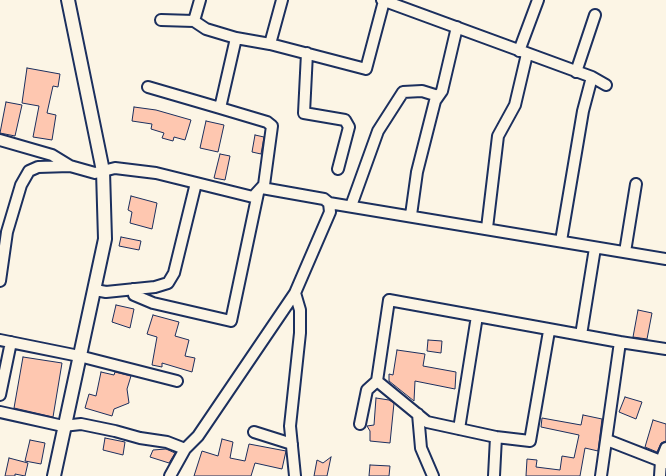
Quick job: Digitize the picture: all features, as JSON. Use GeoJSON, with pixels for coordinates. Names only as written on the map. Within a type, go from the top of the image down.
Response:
{"type":"FeatureCollection","features":[{"type":"Feature","properties":{"kind":"street"},"geometry":{"type":"LineString","coordinates":[[54,476],[63,426],[105,239],[103,171],[68,0]]}},
{"type":"Feature","properties":{"kind":"street"},"geometry":{"type":"LineString","coordinates":[[194,21],[200,0]]}},
{"type":"Feature","properties":{"kind":"street"},"geometry":{"type":"LineString","coordinates":[[270,44],[282,0]]}},
{"type":"Feature","properties":{"kind":"street"},"geometry":{"type":"LineString","coordinates":[[161,20],[194,21],[206,29],[236,38],[270,44],[366,69],[383,0],[592,77],[606,85]]}},
{"type":"Feature","properties":{"kind":"street"},"geometry":{"type":"LineString","coordinates":[[487,228],[498,136],[515,105],[523,52],[538,0]]}},
{"type":"Feature","properties":{"kind":"street"},"geometry":{"type":"LineString","coordinates":[[576,72],[595,15]]}},
{"type":"Feature","properties":{"kind":"street"},"geometry":{"type":"LineString","coordinates":[[411,215],[417,172],[435,101],[442,91],[456,27]]}},
{"type":"Feature","properties":{"kind":"street"},"geometry":{"type":"LineString","coordinates":[[220,108],[236,38]]}},
{"type":"Feature","properties":{"kind":"street"},"geometry":{"type":"LineString","coordinates":[[307,54],[304,113],[345,120],[349,127],[338,169]]}},
{"type":"Feature","properties":{"kind":"street"},"geometry":{"type":"LineString","coordinates":[[561,241],[583,111],[592,77]]}},
{"type":"Feature","properties":{"kind":"street"},"geometry":{"type":"LineString","coordinates":[[133,289],[134,296],[153,303],[231,321],[272,139],[272,126],[267,122],[148,88]]}},
{"type":"Feature","properties":{"kind":"street"},"geometry":{"type":"LineString","coordinates":[[351,206],[378,131],[403,92],[422,91],[438,96]]}},
{"type":"Feature","properties":{"kind":"street"},"geometry":{"type":"LineString","coordinates":[[0,140],[52,155],[70,166],[95,173],[115,168],[156,173],[253,197],[260,191],[324,199],[329,203],[411,215],[666,259]]}},
{"type":"Feature","properties":{"kind":"street"},"geometry":{"type":"LineString","coordinates":[[0,281],[4,227],[21,185],[29,171],[38,167],[70,166]]}},
{"type":"Feature","properties":{"kind":"street"},"geometry":{"type":"LineString","coordinates":[[95,290],[106,292],[155,287],[168,283],[174,273],[196,183]]}},
{"type":"Feature","properties":{"kind":"street"},"geometry":{"type":"LineString","coordinates":[[625,252],[636,184]]}},
{"type":"Feature","properties":{"kind":"street"},"geometry":{"type":"LineString","coordinates":[[170,476],[185,449],[198,436],[295,293],[330,212],[329,203]]}},
{"type":"Feature","properties":{"kind":"street"},"geometry":{"type":"LineString","coordinates":[[581,336],[595,248]]}},
{"type":"Feature","properties":{"kind":"street"},"geometry":{"type":"LineString","coordinates":[[295,293],[300,310],[300,333],[290,426],[296,476]]}},
{"type":"Feature","properties":{"kind":"street"},"geometry":{"type":"LineString","coordinates":[[360,424],[367,390],[377,381],[389,300],[581,336],[666,349]]}},
{"type":"Feature","properties":{"kind":"street"},"geometry":{"type":"LineString","coordinates":[[459,429],[477,316]]}},
{"type":"Feature","properties":{"kind":"street"},"geometry":{"type":"LineString","coordinates":[[377,381],[427,422],[496,437],[530,441],[549,330]]}},
{"type":"Feature","properties":{"kind":"street"},"geometry":{"type":"LineString","coordinates":[[0,340],[79,356],[176,381]]}},
{"type":"Feature","properties":{"kind":"street"},"geometry":{"type":"LineString","coordinates":[[0,395],[11,342]]}},
{"type":"Feature","properties":{"kind":"street"},"geometry":{"type":"LineString","coordinates":[[601,476],[620,342]]}},
{"type":"Feature","properties":{"kind":"street"},"geometry":{"type":"LineString","coordinates":[[0,412],[63,426],[80,424],[167,442],[185,449]]}},
{"type":"Feature","properties":{"kind":"street"},"geometry":{"type":"LineString","coordinates":[[418,414],[421,448],[432,476]]}},
{"type":"Feature","properties":{"kind":"street"},"geometry":{"type":"LineString","coordinates":[[254,432],[292,444]]}},
{"type":"Feature","properties":{"kind":"street"},"geometry":{"type":"LineString","coordinates":[[494,476],[496,437]]}},
{"type":"Feature","properties":{"kind":"street"},"geometry":{"type":"LineString","coordinates":[[607,440],[663,462]]}},
{"type":"Feature","properties":{"kind":"street"},"geometry":{"type":"LineString","coordinates":[[660,476],[666,448]]}},
{"type":"Feature","properties":{"kind":"building"},"geometry":{"type":"Polygon","coordinates":[[[27,68],[60,74],[58,87],[53,86],[47,113],[56,115],[52,140],[33,137],[39,106],[22,103],[27,68]]]}},
{"type":"Feature","properties":{"kind":"building"},"geometry":{"type":"Polygon","coordinates":[[[6,102],[22,105],[15,136],[0,133],[6,102]]]}},
{"type":"Feature","properties":{"kind":"building"},"geometry":{"type":"Polygon","coordinates":[[[134,107],[156,110],[191,120],[185,140],[174,137],[173,141],[162,138],[164,133],[151,129],[152,124],[132,121],[134,107]]]}},
{"type":"Feature","properties":{"kind":"building"},"geometry":{"type":"Polygon","coordinates":[[[206,121],[224,125],[218,152],[200,148],[206,121]]]}},
{"type":"Feature","properties":{"kind":"building"},"geometry":{"type":"Polygon","coordinates":[[[255,135],[264,137],[261,154],[252,152],[255,135]]]}},
{"type":"Feature","properties":{"kind":"building"},"geometry":{"type":"Polygon","coordinates":[[[220,154],[230,156],[225,180],[214,178],[220,154]]]}},
{"type":"Feature","properties":{"kind":"building"},"geometry":{"type":"Polygon","coordinates":[[[131,196],[157,203],[152,229],[130,223],[132,212],[128,210],[131,196]]]}},
{"type":"Feature","properties":{"kind":"building"},"geometry":{"type":"Polygon","coordinates":[[[121,237],[141,241],[139,250],[119,246],[121,237]]]}},
{"type":"Feature","properties":{"kind":"building"},"geometry":{"type":"Polygon","coordinates":[[[116,305],[134,309],[130,328],[112,322],[116,305]]]}},
{"type":"Feature","properties":{"kind":"building"},"geometry":{"type":"Polygon","coordinates":[[[638,310],[652,313],[647,339],[633,337],[638,310]]]}},
{"type":"Feature","properties":{"kind":"building"},"geometry":{"type":"Polygon","coordinates":[[[153,315],[179,322],[175,336],[189,340],[185,356],[195,358],[192,372],[162,363],[162,367],[152,365],[157,337],[147,334],[153,315]]]}},
{"type":"Feature","properties":{"kind":"building"},"geometry":{"type":"Polygon","coordinates":[[[428,340],[442,341],[441,353],[427,351],[428,340]]]}},
{"type":"Feature","properties":{"kind":"building"},"geometry":{"type":"Polygon","coordinates":[[[397,350],[425,354],[423,366],[456,372],[455,389],[415,381],[414,401],[389,381],[389,374],[393,375],[397,350]]]}},
{"type":"Feature","properties":{"kind":"building"},"geometry":{"type":"Polygon","coordinates":[[[23,357],[62,363],[53,417],[14,408],[23,357]]]}},
{"type":"Feature","properties":{"kind":"building"},"geometry":{"type":"Polygon","coordinates":[[[101,372],[114,375],[115,372],[131,376],[127,389],[129,403],[114,409],[112,416],[85,408],[89,394],[96,396],[101,372]]]}},
{"type":"Feature","properties":{"kind":"building"},"geometry":{"type":"Polygon","coordinates":[[[625,397],[642,402],[636,419],[619,412],[625,397]]]}},
{"type":"Feature","properties":{"kind":"building"},"geometry":{"type":"Polygon","coordinates":[[[376,398],[389,400],[394,403],[390,443],[370,441],[370,431],[367,426],[374,425],[376,398]]]}},
{"type":"Feature","properties":{"kind":"building"},"geometry":{"type":"Polygon","coordinates":[[[583,415],[602,419],[598,451],[585,448],[580,476],[526,476],[527,459],[537,460],[536,467],[560,470],[562,456],[574,458],[579,435],[541,427],[542,418],[581,425],[583,415]]]}},
{"type":"Feature","properties":{"kind":"building"},"geometry":{"type":"Polygon","coordinates":[[[653,420],[666,424],[666,441],[661,443],[657,452],[645,447],[653,420]]]}},
{"type":"Feature","properties":{"kind":"building"},"geometry":{"type":"Polygon","coordinates":[[[105,438],[125,442],[123,455],[103,450],[105,438]]]}},
{"type":"Feature","properties":{"kind":"building"},"geometry":{"type":"Polygon","coordinates":[[[222,439],[233,442],[230,458],[245,461],[249,444],[286,451],[282,469],[255,463],[251,476],[194,476],[202,451],[218,456],[222,439]]]}},
{"type":"Feature","properties":{"kind":"building"},"geometry":{"type":"Polygon","coordinates":[[[30,440],[45,443],[41,464],[25,461],[30,440]]]}},
{"type":"Feature","properties":{"kind":"building"},"geometry":{"type":"Polygon","coordinates":[[[166,449],[175,453],[169,463],[150,457],[153,450],[166,449]]]}},
{"type":"Feature","properties":{"kind":"building"},"geometry":{"type":"Polygon","coordinates":[[[331,457],[327,476],[314,476],[317,460],[323,463],[331,457]]]}},
{"type":"Feature","properties":{"kind":"building"},"geometry":{"type":"Polygon","coordinates":[[[9,458],[28,463],[25,476],[15,474],[15,476],[5,476],[9,458]]]}},
{"type":"Feature","properties":{"kind":"building"},"geometry":{"type":"Polygon","coordinates":[[[370,465],[390,466],[389,476],[369,476],[370,465]]]}}]}
